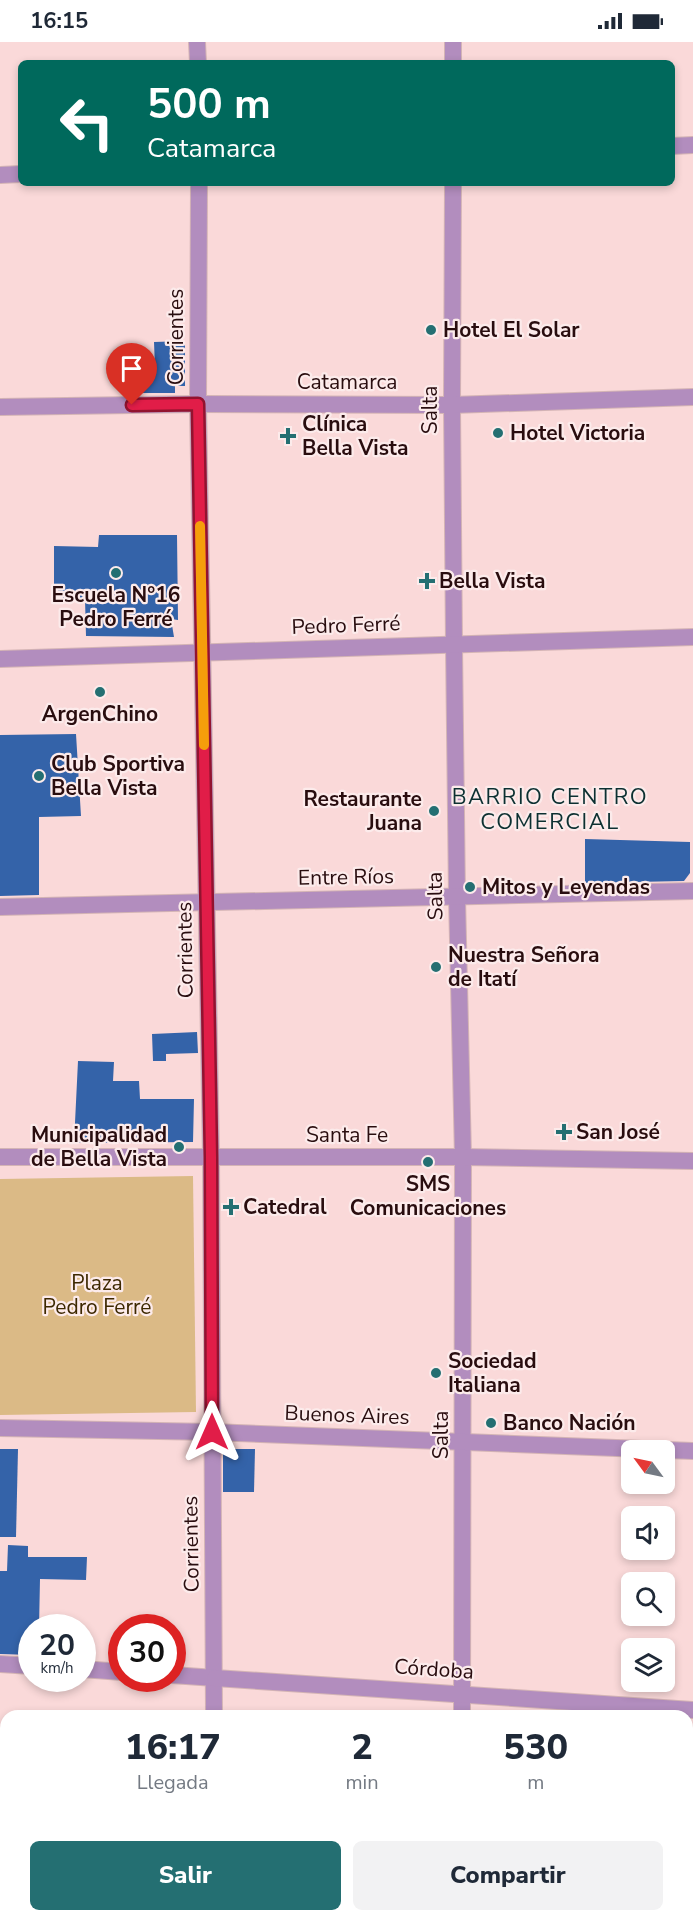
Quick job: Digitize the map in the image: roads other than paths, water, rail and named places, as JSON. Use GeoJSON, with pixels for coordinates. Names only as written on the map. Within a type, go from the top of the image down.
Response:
{"type":"FeatureCollection","features":[{"type":"Feature","properties":{"kind":"street"},"geometry":{"type":"LineString","coordinates":[[197,42],[198,60]]}},
{"type":"Feature","properties":{"kind":"street"},"geometry":{"type":"LineString","coordinates":[[453,42],[453,60]]}},
{"type":"Feature","properties":{"kind":"street"},"geometry":{"type":"LineString","coordinates":[[675,146],[693,145]]}},
{"type":"Feature","properties":{"kind":"street"},"geometry":{"type":"LineString","coordinates":[[0,175],[18,174]]}},
{"type":"Feature","properties":{"kind":"street","name":"Corrientes"},"geometry":{"type":"LineString","coordinates":[[199,186],[198,404],[211,1157],[214,1710]]}},
{"type":"Feature","properties":{"kind":"street","name":"Salta"},"geometry":{"type":"LineString","coordinates":[[453,186],[454,645],[463,1157],[462,1710]]}},
{"type":"Feature","properties":{"kind":"street","name":"Catamarca"},"geometry":{"type":"LineString","coordinates":[[0,407],[198,404],[452,405],[693,397]]}},
{"type":"Feature","properties":{"kind":"street","name":"Pedro Ferré"},"geometry":{"type":"LineString","coordinates":[[0,659],[693,637]]}},
{"type":"Feature","properties":{"kind":"street","name":"Entre Ríos"},"geometry":{"type":"LineString","coordinates":[[0,908],[693,891]]}},
{"type":"Feature","properties":{"kind":"street","name":"Santa Fe"},"geometry":{"type":"LineString","coordinates":[[0,1157],[463,1157],[693,1161]]}},
{"type":"Feature","properties":{"kind":"street","name":"Buenos Aires"},"geometry":{"type":"LineString","coordinates":[[0,1428],[212,1432],[693,1451]]}},
{"type":"Feature","properties":{"kind":"street"},"geometry":{"type":"LineString","coordinates":[[0,1664],[18,1665]]}},
{"type":"Feature","properties":{"kind":"street","name":"Córdoba"},"geometry":{"type":"LineString","coordinates":[[186,1676],[693,1710]]}},
{"type":"Feature","properties":{"kind":"place","name":"Hotel El Solar"},"geometry":{"type":"Point","coordinates":[431,330]}},
{"type":"Feature","properties":{"kind":"place","name":"Hotel Victoria"},"geometry":{"type":"Point","coordinates":[498,433]}},
{"type":"Feature","properties":{"kind":"place","name":"Clínica Bella Vista"},"geometry":{"type":"Point","coordinates":[288,436]}},
{"type":"Feature","properties":{"kind":"place","name":"Escuela N°16 Pedro Ferré"},"geometry":{"type":"Point","coordinates":[116,573]}},
{"type":"Feature","properties":{"kind":"place","name":"Bella Vista"},"geometry":{"type":"Point","coordinates":[427,581]}},
{"type":"Feature","properties":{"kind":"place","name":"ArgenChino"},"geometry":{"type":"Point","coordinates":[100,692]}},
{"type":"Feature","properties":{"kind":"place","name":"Club Sportiva Bella Vista"},"geometry":{"type":"Point","coordinates":[39,776]}},
{"type":"Feature","properties":{"kind":"place","name":"Restaurante Juana"},"geometry":{"type":"Point","coordinates":[434,811]}},
{"type":"Feature","properties":{"kind":"place","name":"Mitos y Leyendas"},"geometry":{"type":"Point","coordinates":[470,887]}},
{"type":"Feature","properties":{"kind":"place","name":"Nuestra Señora de Itatí"},"geometry":{"type":"Point","coordinates":[436,967]}},
{"type":"Feature","properties":{"kind":"place","name":"San José"},"geometry":{"type":"Point","coordinates":[564,1132]}},
{"type":"Feature","properties":{"kind":"place","name":"Municipalidad de Bella Vista"},"geometry":{"type":"Point","coordinates":[179,1147]}},
{"type":"Feature","properties":{"kind":"place","name":"SMS Comunicaciones"},"geometry":{"type":"Point","coordinates":[428,1162]}},
{"type":"Feature","properties":{"kind":"place","name":"Catedral"},"geometry":{"type":"Point","coordinates":[231,1207]}},
{"type":"Feature","properties":{"kind":"place","name":"Sociedad Italiana"},"geometry":{"type":"Point","coordinates":[436,1373]}},
{"type":"Feature","properties":{"kind":"place","name":"Banco Nación"},"geometry":{"type":"Point","coordinates":[491,1423]}},
{"type":"Feature","properties":{"kind":"district","name":"BARRIO CENTRO COMERCIAL"},"geometry":{"type":"Point","coordinates":[550,808]}},
{"type":"Feature","properties":{"kind":"park label","name":"Plaza Pedro Ferré"},"geometry":{"type":"Point","coordinates":[97,1295]}}]}
